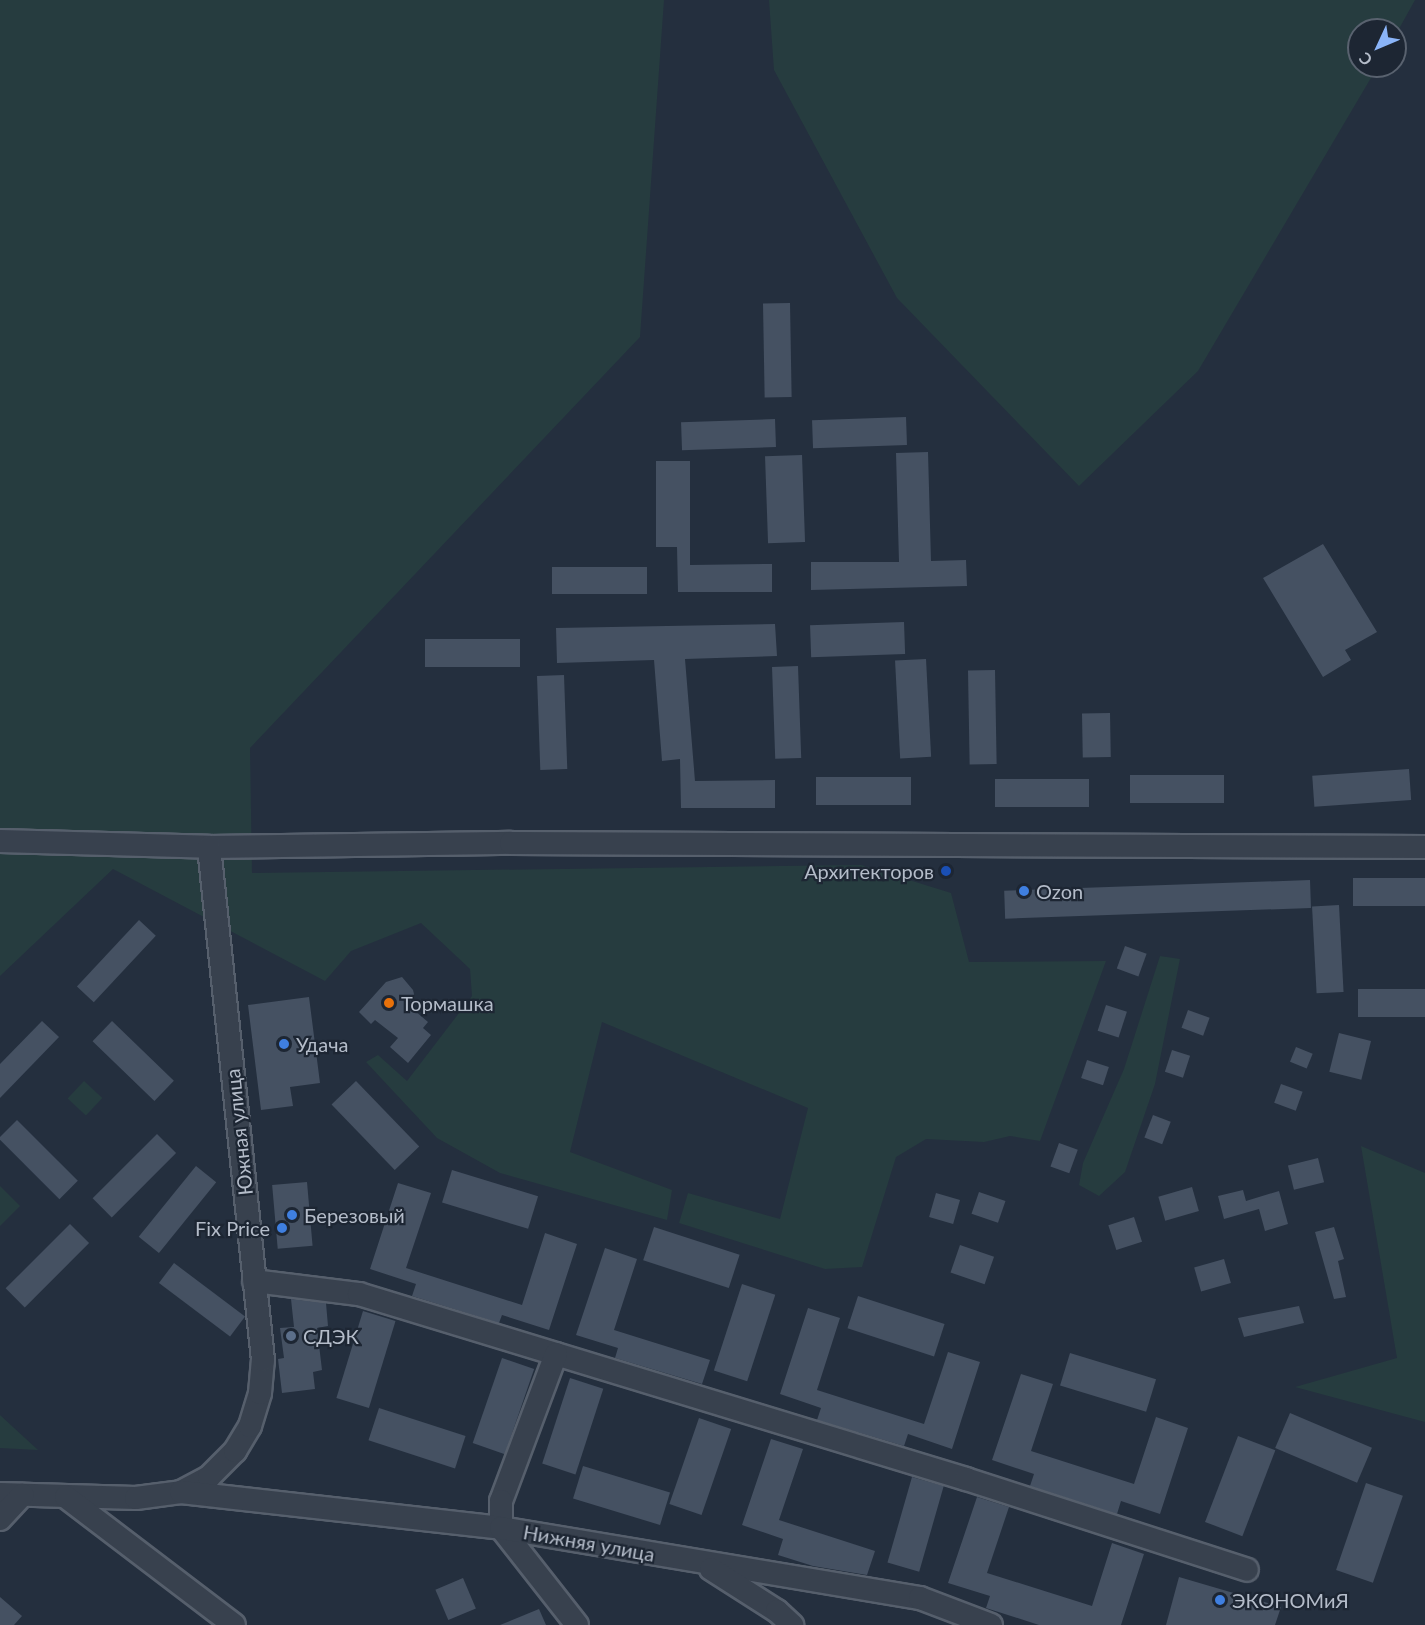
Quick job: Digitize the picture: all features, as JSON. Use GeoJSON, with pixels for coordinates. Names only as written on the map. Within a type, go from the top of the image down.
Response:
{"type":"FeatureCollection","features":[{"type":"Feature","properties":{"kind":"street"},"geometry":{"type":"LineString","coordinates":[[0,841],[209,847],[511,843],[1425,847]]}},
{"type":"Feature","properties":{"kind":"street","name":"Южная улица"},"geometry":{"type":"LineString","coordinates":[[181,1492],[222,1466],[250,1426],[260,1393],[263,1360],[209,847]]}},
{"type":"Feature","properties":{"kind":"street"},"geometry":{"type":"LineString","coordinates":[[254,1281],[359,1294],[966,1479],[1247,1570]]}},
{"type":"Feature","properties":{"kind":"street"},"geometry":{"type":"LineString","coordinates":[[556,1354],[501,1502],[501,1528],[577,1625]]}},
{"type":"Feature","properties":{"kind":"street"},"geometry":{"type":"LineString","coordinates":[[0,1494],[136,1498],[181,1492]]}},
{"type":"Feature","properties":{"kind":"street","name":"Нижняя улица"},"geometry":{"type":"LineString","coordinates":[[181,1492],[501,1528],[920,1598],[985,1623]]}},
{"type":"Feature","properties":{"kind":"street"},"geometry":{"type":"LineString","coordinates":[[0,1520],[22,1495]]}},
{"type":"Feature","properties":{"kind":"street"},"geometry":{"type":"LineString","coordinates":[[66,1497],[234,1625]]}},
{"type":"Feature","properties":{"kind":"street"},"geometry":{"type":"LineString","coordinates":[[699,1562],[777,1611],[792,1625]]}},
{"type":"Feature","properties":{"kind":"green space"},"geometry":{"type":"Polygon","coordinates":[[[0,0],[664,0],[640,337],[250,748],[252,873],[861,865],[951,893],[969,962],[1106,961],[1040,1141],[1010,1136],[984,1142],[926,1139],[896,1157],[862,1267],[825,1269],[679,1223],[688,1193],[780,1219],[808,1108],[602,1022],[570,1152],[672,1190],[667,1220],[500,1173],[437,1138],[366,1062],[378,1055],[407,1081],[472,996],[470,969],[421,923],[351,951],[325,981],[113,869],[0,976],[0,0]]]}},
{"type":"Feature","properties":{"kind":"green space"},"geometry":{"type":"Polygon","coordinates":[[[769,0],[1415,0],[1405,18],[1347,18],[1347,78],[1371,78],[1198,371],[1079,486],[897,298],[774,70],[769,0]]]}},
{"type":"Feature","properties":{"kind":"green space"},"geometry":{"type":"Polygon","coordinates":[[[1160,956],[1180,959],[1155,1084],[1125,1172],[1099,1196],[1079,1185],[1083,1163],[1124,1069],[1160,956]]]}},
{"type":"Feature","properties":{"kind":"green space"},"geometry":{"type":"Polygon","coordinates":[[[84,1081],[102,1098],[86,1116],[68,1099],[84,1081]]]}},
{"type":"Feature","properties":{"kind":"green space"},"geometry":{"type":"Polygon","coordinates":[[[1361,1146],[1425,1173],[1425,1422],[1295,1387],[1397,1358],[1361,1146]]]}},
{"type":"Feature","properties":{"kind":"green space"},"geometry":{"type":"Polygon","coordinates":[[[0,1186],[20,1206],[0,1226],[0,1186]]]}},
{"type":"Feature","properties":{"kind":"green space"},"geometry":{"type":"Polygon","coordinates":[[[0,1415],[38,1450],[0,1448],[0,1415]]]}},
{"type":"Feature","properties":{"kind":"building"},"geometry":{"type":"Polygon","coordinates":[[[763,303],[790,303],[792,397],[765,397],[763,303]]]}},
{"type":"Feature","properties":{"kind":"building"},"geometry":{"type":"Polygon","coordinates":[[[906,417],[907,445],[813,448],[812,420],[906,417]]]}},
{"type":"Feature","properties":{"kind":"building"},"geometry":{"type":"Polygon","coordinates":[[[775,419],[776,447],[682,450],[681,422],[775,419]]]}},
{"type":"Feature","properties":{"kind":"building"},"geometry":{"type":"Polygon","coordinates":[[[928,452],[931,561],[966,560],[967,586],[811,590],[811,562],[899,562],[896,453],[928,452]]]}},
{"type":"Feature","properties":{"kind":"building"},"geometry":{"type":"Polygon","coordinates":[[[802,455],[805,542],[768,543],[765,456],[802,455]]]}},
{"type":"Feature","properties":{"kind":"building"},"geometry":{"type":"Polygon","coordinates":[[[656,461],[690,461],[690,565],[772,564],[772,592],[678,592],[677,547],[656,547],[656,461]]]}},
{"type":"Feature","properties":{"kind":"building"},"geometry":{"type":"Polygon","coordinates":[[[1323,544],[1377,632],[1345,650],[1351,660],[1323,677],[1263,578],[1323,544]]]}},
{"type":"Feature","properties":{"kind":"building"},"geometry":{"type":"Polygon","coordinates":[[[552,567],[647,567],[647,594],[552,594],[552,567]]]}},
{"type":"Feature","properties":{"kind":"building"},"geometry":{"type":"Polygon","coordinates":[[[904,622],[905,654],[811,657],[810,625],[904,622]]]}},
{"type":"Feature","properties":{"kind":"building"},"geometry":{"type":"Polygon","coordinates":[[[775,624],[777,656],[685,659],[695,781],[775,780],[775,808],[681,808],[680,759],[662,761],[654,660],[557,663],[556,628],[775,624]]]}},
{"type":"Feature","properties":{"kind":"building"},"geometry":{"type":"Polygon","coordinates":[[[425,639],[520,639],[520,667],[425,667],[425,639]]]}},
{"type":"Feature","properties":{"kind":"building"},"geometry":{"type":"Polygon","coordinates":[[[926,659],[931,757],[900,758],[895,661],[926,659]]]}},
{"type":"Feature","properties":{"kind":"building"},"geometry":{"type":"Polygon","coordinates":[[[798,666],[801,758],[775,759],[772,667],[798,666]]]}},
{"type":"Feature","properties":{"kind":"building"},"geometry":{"type":"Polygon","coordinates":[[[968,670],[995,670],[997,764],[970,764],[968,670]]]}},
{"type":"Feature","properties":{"kind":"building"},"geometry":{"type":"Polygon","coordinates":[[[564,675],[567,769],[540,770],[537,676],[564,675]]]}},
{"type":"Feature","properties":{"kind":"building"},"geometry":{"type":"Polygon","coordinates":[[[1082,713],[1110,713],[1111,757],[1083,757],[1082,713]]]}},
{"type":"Feature","properties":{"kind":"building"},"geometry":{"type":"Polygon","coordinates":[[[1409,769],[1411,800],[1314,807],[1312,776],[1409,769]]]}},
{"type":"Feature","properties":{"kind":"building"},"geometry":{"type":"Polygon","coordinates":[[[1130,775],[1224,775],[1224,803],[1130,803],[1130,775]]]}},
{"type":"Feature","properties":{"kind":"building"},"geometry":{"type":"Polygon","coordinates":[[[816,777],[911,777],[911,805],[816,805],[816,777]]]}},
{"type":"Feature","properties":{"kind":"building"},"geometry":{"type":"Polygon","coordinates":[[[995,779],[1089,779],[1089,807],[995,807],[995,779]]]}},
{"type":"Feature","properties":{"kind":"building"},"geometry":{"type":"Polygon","coordinates":[[[1353,878],[1425,878],[1425,906],[1353,906],[1353,878]]]}},
{"type":"Feature","properties":{"kind":"building"},"geometry":{"type":"Polygon","coordinates":[[[1310,880],[1311,908],[1005,919],[1004,891],[1310,880]]]}},
{"type":"Feature","properties":{"kind":"building"},"geometry":{"type":"Polygon","coordinates":[[[1339,905],[1344,992],[1317,993],[1312,906],[1339,905]]]}},
{"type":"Feature","properties":{"kind":"building"},"geometry":{"type":"Polygon","coordinates":[[[139,920],[156,936],[94,1002],[77,987],[139,920]]]}},
{"type":"Feature","properties":{"kind":"building"},"geometry":{"type":"Polygon","coordinates":[[[1125,946],[1147,954],[1138,976],[1117,969],[1125,946]]]}},
{"type":"Feature","properties":{"kind":"building"},"geometry":{"type":"Polygon","coordinates":[[[402,977],[413,990],[415,998],[408,1005],[428,1022],[423,1028],[431,1035],[408,1063],[390,1047],[398,1038],[375,1020],[371,1024],[359,1012],[386,982],[402,977]]]}},
{"type":"Feature","properties":{"kind":"building"},"geometry":{"type":"Polygon","coordinates":[[[1358,989],[1425,989],[1425,1017],[1358,1017],[1358,989]]]}},
{"type":"Feature","properties":{"kind":"building","name":"Удача"},"geometry":{"type":"Polygon","coordinates":[[[309,997],[320,1083],[290,1087],[293,1106],[261,1110],[248,1005],[309,997]]]}},
{"type":"Feature","properties":{"kind":"building"},"geometry":{"type":"Polygon","coordinates":[[[1106,1005],[1127,1012],[1119,1037],[1098,1031],[1106,1005]]]}},
{"type":"Feature","properties":{"kind":"building"},"geometry":{"type":"Polygon","coordinates":[[[1188,1010],[1210,1018],[1203,1036],[1182,1028],[1188,1010]]]}},
{"type":"Feature","properties":{"kind":"building"},"geometry":{"type":"Polygon","coordinates":[[[42,1021],[59,1037],[0,1098],[0,1064],[42,1021]]]}},
{"type":"Feature","properties":{"kind":"building"},"geometry":{"type":"Polygon","coordinates":[[[112,1021],[174,1081],[154,1101],[93,1041],[112,1021]]]}},
{"type":"Feature","properties":{"kind":"building"},"geometry":{"type":"Polygon","coordinates":[[[1339,1033],[1371,1041],[1361,1080],[1329,1072],[1339,1033]]]}},
{"type":"Feature","properties":{"kind":"building"},"geometry":{"type":"Polygon","coordinates":[[[1296,1047],[1313,1054],[1307,1069],[1290,1062],[1296,1047]]]}},
{"type":"Feature","properties":{"kind":"building"},"geometry":{"type":"Polygon","coordinates":[[[1172,1050],[1190,1056],[1183,1078],[1165,1072],[1172,1050]]]}},
{"type":"Feature","properties":{"kind":"building"},"geometry":{"type":"Polygon","coordinates":[[[1087,1060],[1109,1067],[1103,1085],[1081,1078],[1087,1060]]]}},
{"type":"Feature","properties":{"kind":"building"},"geometry":{"type":"Polygon","coordinates":[[[356,1081],[419,1146],[395,1170],[332,1105],[356,1081]]]}},
{"type":"Feature","properties":{"kind":"building"},"geometry":{"type":"Polygon","coordinates":[[[1281,1084],[1303,1092],[1296,1111],[1274,1103],[1281,1084]]]}},
{"type":"Feature","properties":{"kind":"building"},"geometry":{"type":"Polygon","coordinates":[[[1153,1115],[1171,1122],[1162,1144],[1144,1137],[1153,1115]]]}},
{"type":"Feature","properties":{"kind":"building"},"geometry":{"type":"Polygon","coordinates":[[[17,1120],[78,1181],[59,1199],[0,1140],[0,1137],[17,1120]]]}},
{"type":"Feature","properties":{"kind":"building"},"geometry":{"type":"Polygon","coordinates":[[[157,1134],[176,1153],[112,1217],[93,1198],[157,1134]]]}},
{"type":"Feature","properties":{"kind":"building"},"geometry":{"type":"Polygon","coordinates":[[[1059,1143],[1078,1150],[1069,1173],[1050,1166],[1059,1143]]]}},
{"type":"Feature","properties":{"kind":"building"},"geometry":{"type":"Polygon","coordinates":[[[1318,1158],[1324,1182],[1294,1190],[1288,1165],[1318,1158]]]}},
{"type":"Feature","properties":{"kind":"building"},"geometry":{"type":"Polygon","coordinates":[[[196,1166],[216,1182],[159,1253],[139,1237],[196,1166]]]}},
{"type":"Feature","properties":{"kind":"building"},"geometry":{"type":"Polygon","coordinates":[[[452,1170],[538,1196],[528,1229],[442,1203],[452,1170]]]}},
{"type":"Feature","properties":{"kind":"building","name":"Березовый"},"geometry":{"type":"Polygon","coordinates":[[[307,1182],[313,1246],[278,1249],[272,1185],[307,1182]]]}},
{"type":"Feature","properties":{"kind":"building"},"geometry":{"type":"Polygon","coordinates":[[[398,1183],[431,1193],[406,1268],[522,1305],[545,1233],[577,1244],[549,1330],[502,1315],[499,1323],[412,1296],[416,1284],[370,1269],[398,1183]]]}},
{"type":"Feature","properties":{"kind":"building"},"geometry":{"type":"Polygon","coordinates":[[[1192,1187],[1199,1211],[1165,1221],[1158,1197],[1192,1187]]]}},
{"type":"Feature","properties":{"kind":"building"},"geometry":{"type":"Polygon","coordinates":[[[1243,1190],[1246,1201],[1279,1191],[1288,1224],[1265,1231],[1259,1209],[1224,1219],[1218,1196],[1243,1190]]]}},
{"type":"Feature","properties":{"kind":"building"},"geometry":{"type":"Polygon","coordinates":[[[979,1192],[1005,1201],[998,1223],[972,1214],[979,1192]]]}},
{"type":"Feature","properties":{"kind":"building"},"geometry":{"type":"Polygon","coordinates":[[[936,1193],[960,1200],[953,1224],[929,1217],[936,1193]]]}},
{"type":"Feature","properties":{"kind":"building"},"geometry":{"type":"Polygon","coordinates":[[[1134,1217],[1142,1242],[1116,1250],[1108,1225],[1134,1217]]]}},
{"type":"Feature","properties":{"kind":"building"},"geometry":{"type":"Polygon","coordinates":[[[70,1224],[89,1243],[25,1307],[6,1288],[70,1224]]]}},
{"type":"Feature","properties":{"kind":"building"},"geometry":{"type":"Polygon","coordinates":[[[654,1227],[740,1255],[729,1288],[643,1260],[654,1227]]]}},
{"type":"Feature","properties":{"kind":"building"},"geometry":{"type":"Polygon","coordinates":[[[1334,1227],[1344,1259],[1338,1261],[1346,1297],[1334,1299],[1315,1232],[1334,1227]]]}},
{"type":"Feature","properties":{"kind":"building"},"geometry":{"type":"Polygon","coordinates":[[[960,1245],[994,1257],[985,1284],[951,1272],[960,1245]]]}},
{"type":"Feature","properties":{"kind":"building"},"geometry":{"type":"Polygon","coordinates":[[[605,1248],[637,1259],[614,1330],[710,1360],[702,1384],[615,1358],[618,1348],[576,1335],[605,1248]]]}},
{"type":"Feature","properties":{"kind":"building"},"geometry":{"type":"Polygon","coordinates":[[[1224,1259],[1231,1283],[1201,1292],[1194,1268],[1224,1259]]]}},
{"type":"Feature","properties":{"kind":"building"},"geometry":{"type":"Polygon","coordinates":[[[174,1263],[245,1317],[230,1337],[159,1283],[174,1263]]]}},
{"type":"Feature","properties":{"kind":"building"},"geometry":{"type":"Polygon","coordinates":[[[742,1284],[775,1295],[747,1381],[714,1371],[742,1284]]]}},
{"type":"Feature","properties":{"kind":"building"},"geometry":{"type":"Polygon","coordinates":[[[858,1296],[945,1324],[934,1356],[847,1328],[858,1296]]]}},
{"type":"Feature","properties":{"kind":"building"},"geometry":{"type":"Polygon","coordinates":[[[291,1299],[326,1303],[328,1326],[317,1328],[322,1370],[313,1372],[315,1389],[282,1393],[278,1359],[284,1358],[280,1328],[294,1327],[291,1299]]]}},
{"type":"Feature","properties":{"kind":"building"},"geometry":{"type":"Polygon","coordinates":[[[1299,1306],[1304,1323],[1244,1337],[1238,1318],[1299,1306]]]}},
{"type":"Feature","properties":{"kind":"building"},"geometry":{"type":"Polygon","coordinates":[[[808,1308],[840,1318],[817,1390],[924,1424],[948,1352],[980,1362],[952,1449],[908,1434],[904,1446],[817,1420],[821,1408],[780,1394],[808,1308]]]}},
{"type":"Feature","properties":{"kind":"building"},"geometry":{"type":"Polygon","coordinates":[[[363,1311],[396,1321],[369,1408],[336,1398],[363,1311]]]}},
{"type":"Feature","properties":{"kind":"building"},"geometry":{"type":"Polygon","coordinates":[[[1070,1353],[1156,1379],[1146,1412],[1060,1386],[1070,1353]]]}},
{"type":"Feature","properties":{"kind":"building"},"geometry":{"type":"Polygon","coordinates":[[[502,1358],[534,1369],[505,1454],[473,1443],[502,1358]]]}},
{"type":"Feature","properties":{"kind":"building"},"geometry":{"type":"Polygon","coordinates":[[[1021,1374],[1053,1384],[1031,1451],[1134,1484],[1156,1417],[1188,1428],[1160,1514],[1121,1501],[1117,1514],[1030,1486],[1034,1474],[992,1460],[1021,1374]]]}},
{"type":"Feature","properties":{"kind":"building"},"geometry":{"type":"Polygon","coordinates":[[[570,1378],[603,1389],[575,1474],[542,1464],[570,1378]]]}},
{"type":"Feature","properties":{"kind":"building"},"geometry":{"type":"Polygon","coordinates":[[[379,1408],[466,1436],[455,1468],[368,1440],[379,1408]]]}},
{"type":"Feature","properties":{"kind":"building"},"geometry":{"type":"Polygon","coordinates":[[[1290,1413],[1372,1448],[1357,1483],[1275,1448],[1290,1413]]]}},
{"type":"Feature","properties":{"kind":"building"},"geometry":{"type":"Polygon","coordinates":[[[699,1418],[731,1429],[702,1515],[669,1504],[699,1418]]]}},
{"type":"Feature","properties":{"kind":"building"},"geometry":{"type":"Polygon","coordinates":[[[1238,1436],[1275,1450],[1242,1536],[1205,1522],[1238,1436]]]}},
{"type":"Feature","properties":{"kind":"building"},"geometry":{"type":"Polygon","coordinates":[[[771,1439],[803,1449],[779,1520],[875,1551],[867,1575],[813,1566],[778,1555],[783,1539],[742,1525],[771,1439]]]}},
{"type":"Feature","properties":{"kind":"building"},"geometry":{"type":"Polygon","coordinates":[[[583,1466],[670,1493],[660,1525],[573,1499],[583,1466]]]}},
{"type":"Feature","properties":{"kind":"building"},"geometry":{"type":"Polygon","coordinates":[[[912,1477],[944,1486],[919,1572],[887,1563],[912,1477]]]}},
{"type":"Feature","properties":{"kind":"building"},"geometry":{"type":"Polygon","coordinates":[[[1366,1483],[1403,1496],[1373,1583],[1336,1570],[1366,1483]]]}},
{"type":"Feature","properties":{"kind":"building"},"geometry":{"type":"Polygon","coordinates":[[[977,1497],[1009,1507],[987,1573],[1092,1606],[1112,1543],[1144,1554],[1121,1625],[1039,1625],[986,1608],[990,1596],[948,1583],[977,1497]]]}},
{"type":"Feature","properties":{"kind":"building"},"geometry":{"type":"Polygon","coordinates":[[[1179,1577],[1281,1607],[1275,1625],[1166,1625],[1179,1577]]]}},
{"type":"Feature","properties":{"kind":"building"},"geometry":{"type":"Polygon","coordinates":[[[463,1578],[476,1608],[448,1620],[435,1590],[463,1578]]]}},
{"type":"Feature","properties":{"kind":"building"},"geometry":{"type":"Polygon","coordinates":[[[0,1597],[22,1616],[14,1625],[0,1625],[0,1597]]]}},
{"type":"Feature","properties":{"kind":"building"},"geometry":{"type":"Polygon","coordinates":[[[539,1609],[546,1625],[500,1625],[539,1609]]]}},
{"type":"Feature","properties":{"kind":"place","name":"Архитекторов"},"geometry":{"type":"Point","coordinates":[946,871]}},
{"type":"Feature","properties":{"kind":"place","name":"Ozon"},"geometry":{"type":"Point","coordinates":[1024,891]}},
{"type":"Feature","properties":{"kind":"place","name":"Тормашка"},"geometry":{"type":"Point","coordinates":[389,1003]}},
{"type":"Feature","properties":{"kind":"place","name":"Удача"},"geometry":{"type":"Point","coordinates":[284,1044]}},
{"type":"Feature","properties":{"kind":"place","name":"Березовый"},"geometry":{"type":"Point","coordinates":[292,1215]}},
{"type":"Feature","properties":{"kind":"place","name":"Fix Price"},"geometry":{"type":"Point","coordinates":[282,1228]}},
{"type":"Feature","properties":{"kind":"place","name":"СДЭК"},"geometry":{"type":"Point","coordinates":[291,1336]}},
{"type":"Feature","properties":{"kind":"place","name":"ЭКОНОМиЯ"},"geometry":{"type":"Point","coordinates":[1220,1600]}}]}
